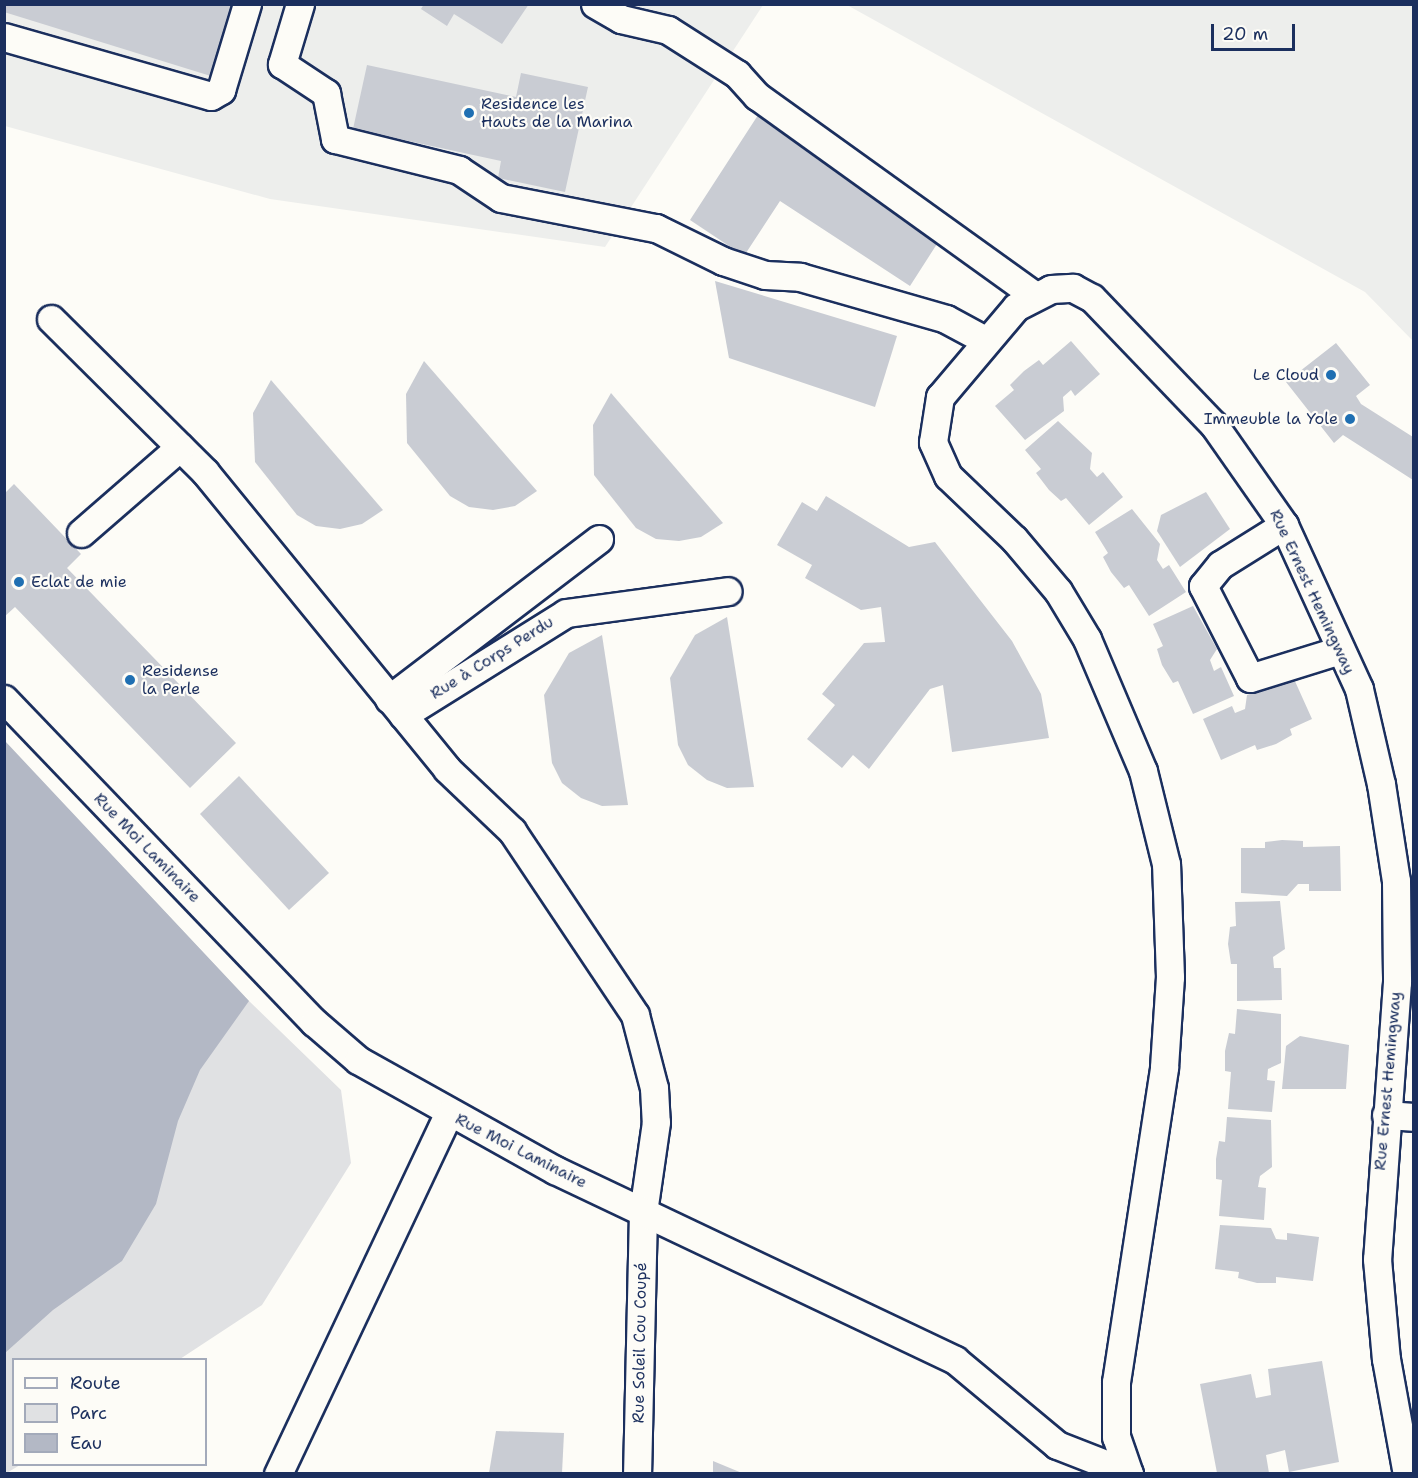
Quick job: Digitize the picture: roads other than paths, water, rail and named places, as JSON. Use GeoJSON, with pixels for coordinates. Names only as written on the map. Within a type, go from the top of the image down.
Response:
{"type":"FeatureCollection","features":[{"type":"Feature","properties":{"kind":"street"},"geometry":{"type":"LineString","coordinates":[[4,38],[211,96],[221,90],[247,4]]}},
{"type":"Feature","properties":{"kind":"street"},"geometry":{"type":"LineString","coordinates":[[300,4],[282,64],[326,93],[335,139],[459,170],[501,198],[656,228],[723,261],[765,276],[800,277],[946,319],[985,340]]}},
{"type":"Feature","properties":{"kind":"street"},"geometry":{"type":"LineString","coordinates":[[595,4],[621,19],[668,30],[737,74],[757,96],[1032,294],[985,340],[937,404],[933,442],[938,461],[1014,539],[1058,591],[1087,639],[1143,771],[1166,864],[1170,977],[1164,1067],[1116,1382],[1116,1437],[1129,1473]]}},
{"type":"Feature","properties":{"kind":"street","name":"Rue Ernest Hemingway"},"geometry":{"type":"LineString","coordinates":[[1032,294],[1073,288],[1092,298],[1214,425],[1284,525],[1359,689],[1371,734],[1396,881],[1397,982],[1377,1259],[1403,1396],[1407,1473]]}},
{"type":"Feature","properties":{"kind":"street","name":"Rue Soleil Cou Coupé"},"geometry":{"type":"LineString","coordinates":[[51,319],[180,447],[447,769],[512,831],[635,1015],[654,1088],[656,1122],[643,1212],[636,1473]]}},
{"type":"Feature","properties":{"kind":"street"},"geometry":{"type":"LineString","coordinates":[[81,533],[180,447]]}},
{"type":"Feature","properties":{"kind":"street"},"geometry":{"type":"LineString","coordinates":[[1284,525],[1220,565],[1203,586],[1250,678],[1340,650]]}},
{"type":"Feature","properties":{"kind":"street","name":"Rue à Corps Perdu"},"geometry":{"type":"LineString","coordinates":[[396,707],[599,539]]}},
{"type":"Feature","properties":{"kind":"street","name":"Rue à Corps Perdu"},"geometry":{"type":"LineString","coordinates":[[396,707],[566,613],[728,591]]}},
{"type":"Feature","properties":{"kind":"street","name":"Rue Moi Laminaire"},"geometry":{"type":"LineString","coordinates":[[4,699],[314,1022],[358,1060],[447,1114],[643,1212],[955,1360],[1057,1445],[1129,1473]]}},
{"type":"Feature","properties":{"kind":"street"},"geometry":{"type":"LineString","coordinates":[[278,1473],[447,1114]]}},
{"type":"Feature","properties":{"kind":"street"},"geometry":{"type":"LineString","coordinates":[[1386,1115],[1413,1117]]}},
{"type":"Feature","properties":{"kind":"water"},"geometry":{"type":"Polygon","coordinates":[[[5,741],[249,1001],[200,1070],[178,1121],[156,1204],[122,1261],[53,1310],[5,1353],[5,741]]]}},
{"type":"Feature","properties":{"kind":"place","name":"Residence les Hauts de la Marina"},"geometry":{"type":"Point","coordinates":[469,113]}},
{"type":"Feature","properties":{"kind":"place","name":"Le Cloud"},"geometry":{"type":"Point","coordinates":[1331,375]}},
{"type":"Feature","properties":{"kind":"place","name":"Immeuble la Yole"},"geometry":{"type":"Point","coordinates":[1350,419]}},
{"type":"Feature","properties":{"kind":"place","name":"Eclat de mie"},"geometry":{"type":"Point","coordinates":[19,582]}},
{"type":"Feature","properties":{"kind":"place","name":"Residense la Perle"},"geometry":{"type":"Point","coordinates":[130,680]}}]}
